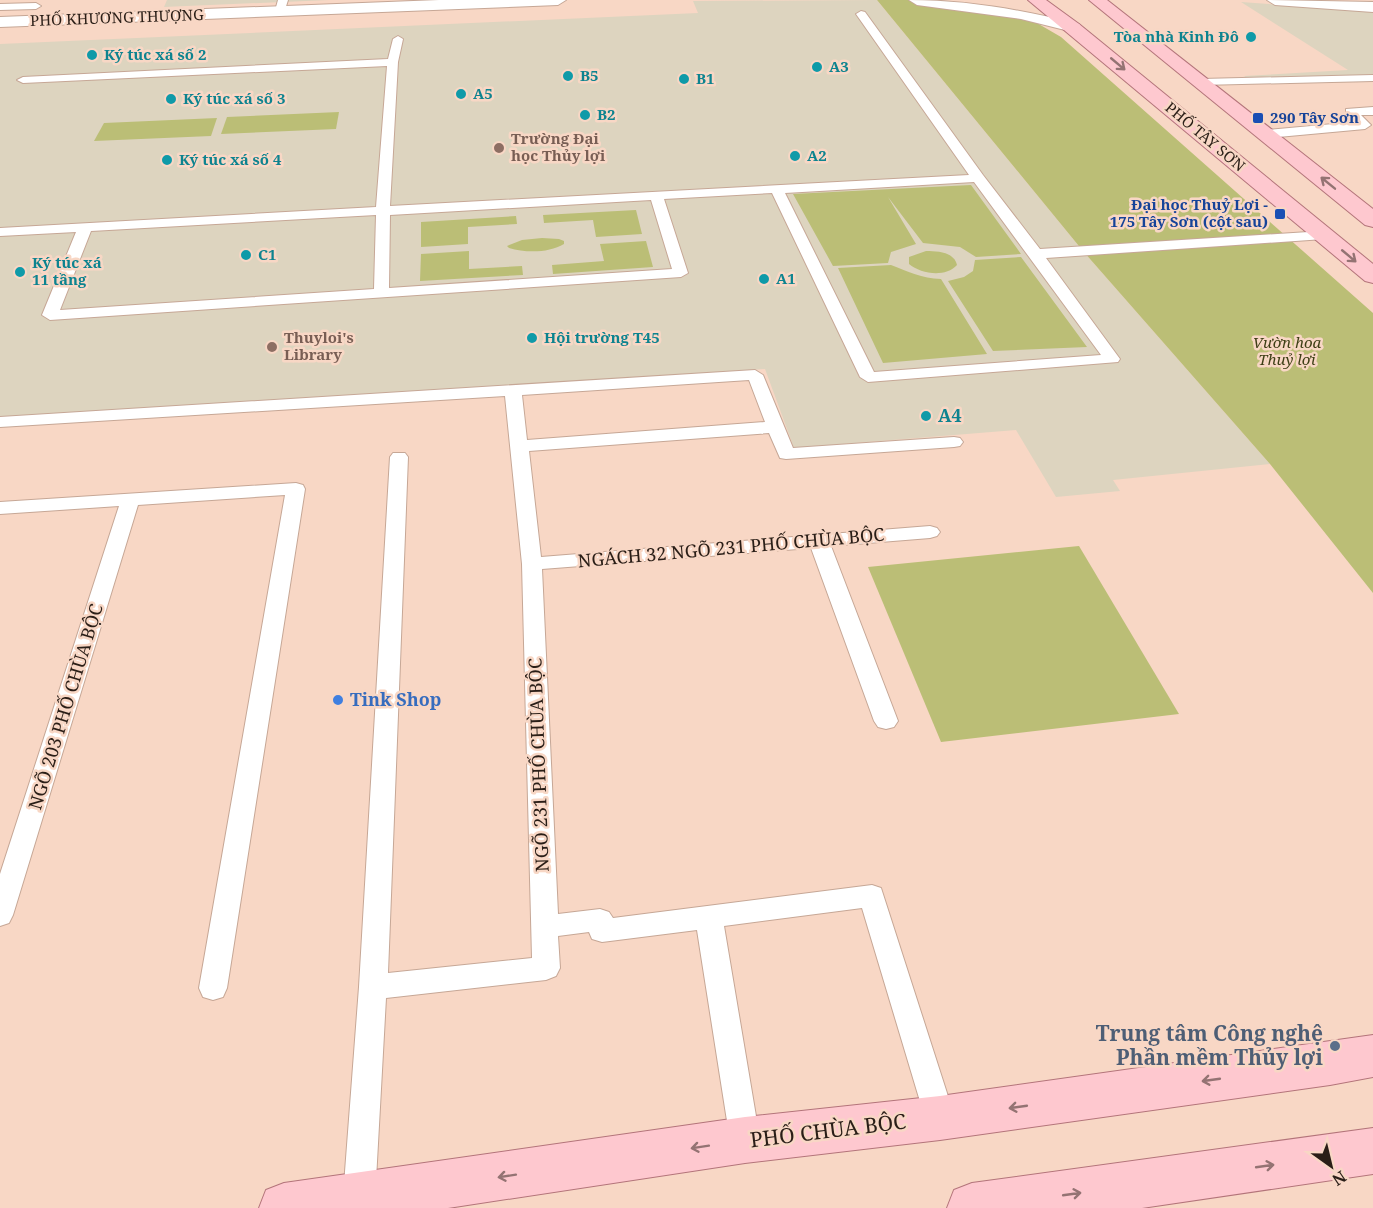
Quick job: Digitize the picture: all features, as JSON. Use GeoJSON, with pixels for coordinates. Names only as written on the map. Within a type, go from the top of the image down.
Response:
{"type":"FeatureCollection","features":[{"type":"Feature","properties":{"kind":"main road","name":"PHỐ TÂY SƠN"},"geometry":{"type":"LineString","coordinates":[[1036,0],[1073,27],[1373,276]]}},
{"type":"Feature","properties":{"kind":"main road"},"geometry":{"type":"LineString","coordinates":[[1097,0],[1268,134],[1373,220]]}},
{"type":"Feature","properties":{"kind":"main road","name":"PHỐ CHÙA BỘC"},"geometry":{"type":"LineString","coordinates":[[284,1208],[745,1140],[940,1118],[1330,1064],[1373,1056]]}},
{"type":"Feature","properties":{"kind":"main road"},"geometry":{"type":"LineString","coordinates":[[972,1208],[1373,1151]]}},
{"type":"Feature","properties":{"kind":"street","name":"PHỐ KHƯƠNG THƯỢNG"},"geometry":{"type":"LineString","coordinates":[[0,22],[281,6],[558,0]]}},
{"type":"Feature","properties":{"kind":"street"},"geometry":{"type":"LineString","coordinates":[[917,0],[1021,14],[1073,27]]}},
{"type":"Feature","properties":{"kind":"street"},"geometry":{"type":"LineString","coordinates":[[1275,0],[1373,8]]}},
{"type":"Feature","properties":{"kind":"lane"},"geometry":{"type":"LineString","coordinates":[[0,7],[37,3]]}},
{"type":"Feature","properties":{"kind":"lane"},"geometry":{"type":"LineString","coordinates":[[26,21],[37,3]]}},
{"type":"Feature","properties":{"kind":"lane"},"geometry":{"type":"LineString","coordinates":[[778,190],[868,377],[1112,360],[861,14]]}},
{"type":"Feature","properties":{"kind":"lane"},"geometry":{"type":"LineString","coordinates":[[381,293],[382,210],[393,62],[398,39]]}},
{"type":"Feature","properties":{"kind":"lane"},"geometry":{"type":"LineString","coordinates":[[23,80],[393,62]]}},
{"type":"Feature","properties":{"kind":"lane"},"geometry":{"type":"LineString","coordinates":[[1201,82],[1373,78]]}},
{"type":"Feature","properties":{"kind":"lane"},"geometry":{"type":"LineString","coordinates":[[1268,134],[1365,125],[1350,112],[1373,111]]}},
{"type":"Feature","properties":{"kind":"lane"},"geometry":{"type":"LineString","coordinates":[[0,232],[978,178]]}},
{"type":"Feature","properties":{"kind":"lane"},"geometry":{"type":"LineString","coordinates":[[85,228],[50,315],[681,273],[656,196]]}},
{"type":"Feature","properties":{"kind":"lane"},"geometry":{"type":"LineString","coordinates":[[1036,254],[1324,235]]}},
{"type":"Feature","properties":{"kind":"lane"},"geometry":{"type":"LineString","coordinates":[[0,422],[755,375],[786,454],[954,442]]}},
{"type":"Feature","properties":{"kind":"lane","name":"NGÕ 231 PHỐ CHÙA BỘC"},"geometry":{"type":"LineString","coordinates":[[374,987],[546,968],[532,564],[513,390]]}},
{"type":"Feature","properties":{"kind":"lane"},"geometry":{"type":"LineString","coordinates":[[519,446],[775,427]]}},
{"type":"Feature","properties":{"kind":"lane"},"geometry":{"type":"LineString","coordinates":[[359,1198],[374,987],[399,457]]}},
{"type":"Feature","properties":{"kind":"lane"},"geometry":{"type":"LineString","coordinates":[[0,508],[296,489],[213,988]]}},
{"type":"Feature","properties":{"kind":"lane","name":"NGÕ 203 PHỐ CHÙA BỘC"},"geometry":{"type":"LineString","coordinates":[[0,915],[131,498]]}},
{"type":"Feature","properties":{"kind":"lane","name":"NGÁCH 32 NGÕ 231 PHỐ CHÙA BỘC"},"geometry":{"type":"LineString","coordinates":[[532,564],[930,532]]}},
{"type":"Feature","properties":{"kind":"lane"},"geometry":{"type":"LineString","coordinates":[[819,541],[886,721]]}},
{"type":"Feature","properties":{"kind":"lane"},"geometry":{"type":"LineString","coordinates":[[545,927],[600,920],[602,931],[872,896],[940,1118]]}},
{"type":"Feature","properties":{"kind":"lane"},"geometry":{"type":"LineString","coordinates":[[708,919],[745,1140]]}},
{"type":"Feature","properties":{"kind":"shaded area"},"geometry":{"type":"Polygon","coordinates":[[[167,0],[329,0],[164,7],[167,0]]]}},
{"type":"Feature","properties":{"kind":"shaded area","name":"Trường Đại học Thủy lợi"},"geometry":{"type":"Polygon","coordinates":[[[877,0],[1083,251],[1270,464],[1113,480],[1120,491],[1056,497],[1016,430],[794,448],[765,369],[0,421],[0,44],[698,13],[693,1],[877,0]]]}},
{"type":"Feature","properties":{"kind":"shaded area"},"geometry":{"type":"Polygon","coordinates":[[[1241,2],[1373,12],[1373,82],[1254,83],[1244,76],[1348,70],[1241,2]]]}},
{"type":"Feature","properties":{"kind":"green space","name":"Vườn hoa Thuỷ lợi"},"geometry":{"type":"Polygon","coordinates":[[[877,0],[922,0],[1030,19],[1061,37],[1373,313],[1373,593],[1270,464],[1083,251],[877,0]]]}},
{"type":"Feature","properties":{"kind":"green space"},"geometry":{"type":"Polygon","coordinates":[[[339,112],[336,129],[221,134],[227,117],[339,112]]]}},
{"type":"Feature","properties":{"kind":"green space"},"geometry":{"type":"Polygon","coordinates":[[[217,118],[211,136],[94,141],[104,123],[217,118]]]}},
{"type":"Feature","properties":{"kind":"green space"},"geometry":{"type":"Polygon","coordinates":[[[971,185],[1021,254],[976,257],[960,247],[923,243],[888,197],[916,244],[891,252],[888,263],[833,266],[793,194],[971,185]]]}},
{"type":"Feature","properties":{"kind":"green space"},"geometry":{"type":"Polygon","coordinates":[[[636,210],[642,234],[596,237],[593,220],[544,223],[543,215],[636,210]]]}},
{"type":"Feature","properties":{"kind":"green space"},"geometry":{"type":"Polygon","coordinates":[[[516,216],[517,224],[468,227],[468,244],[421,247],[421,222],[516,216]]]}},
{"type":"Feature","properties":{"kind":"green space"},"geometry":{"type":"Polygon","coordinates":[[[559,239],[564,241],[564,244],[537,251],[516,250],[507,246],[522,240],[559,239]]]}},
{"type":"Feature","properties":{"kind":"green space"},"geometry":{"type":"Polygon","coordinates":[[[646,241],[653,267],[553,274],[552,265],[604,261],[600,244],[646,241]]]}},
{"type":"Feature","properties":{"kind":"green space"},"geometry":{"type":"Polygon","coordinates":[[[469,251],[469,269],[522,266],[523,275],[420,281],[421,254],[469,251]]]}},
{"type":"Feature","properties":{"kind":"green space"},"geometry":{"type":"Polygon","coordinates":[[[926,251],[949,255],[953,257],[957,265],[946,272],[933,273],[909,264],[909,257],[926,251]]]}},
{"type":"Feature","properties":{"kind":"green space"},"geometry":{"type":"Polygon","coordinates":[[[1021,257],[1087,347],[993,351],[948,281],[964,277],[973,271],[975,260],[1021,257]]]}},
{"type":"Feature","properties":{"kind":"green space"},"geometry":{"type":"Polygon","coordinates":[[[891,265],[921,276],[941,279],[987,354],[883,363],[838,268],[891,265]]]}},
{"type":"Feature","properties":{"kind":"green space"},"geometry":{"type":"Polygon","coordinates":[[[1079,546],[1179,714],[941,742],[868,567],[1079,546]]]}},
{"type":"Feature","properties":{"kind":"place","name":"Tòa nhà Kinh Đô"},"geometry":{"type":"Point","coordinates":[1251,37]}},
{"type":"Feature","properties":{"kind":"place","name":"Ký túc xá số 2"},"geometry":{"type":"Point","coordinates":[92,55]}},
{"type":"Feature","properties":{"kind":"place","name":"A3"},"geometry":{"type":"Point","coordinates":[817,67]}},
{"type":"Feature","properties":{"kind":"place","name":"B5"},"geometry":{"type":"Point","coordinates":[568,76]}},
{"type":"Feature","properties":{"kind":"place","name":"B1"},"geometry":{"type":"Point","coordinates":[684,79]}},
{"type":"Feature","properties":{"kind":"place","name":"A5"},"geometry":{"type":"Point","coordinates":[461,94]}},
{"type":"Feature","properties":{"kind":"place","name":"Ký túc xá số 3"},"geometry":{"type":"Point","coordinates":[171,99]}},
{"type":"Feature","properties":{"kind":"place","name":"B2"},"geometry":{"type":"Point","coordinates":[585,115]}},
{"type":"Feature","properties":{"kind":"place","name":"290 Tây Sơn"},"geometry":{"type":"Point","coordinates":[1258,118]}},
{"type":"Feature","properties":{"kind":"place","name":"Trường Đại học Thủy lợi"},"geometry":{"type":"Point","coordinates":[499,148]}},
{"type":"Feature","properties":{"kind":"place","name":"A2"},"geometry":{"type":"Point","coordinates":[795,156]}},
{"type":"Feature","properties":{"kind":"place","name":"Ký túc xá số 4"},"geometry":{"type":"Point","coordinates":[167,160]}},
{"type":"Feature","properties":{"kind":"place","name":"Đại học Thuỷ Lợi - 175 Tây Sơn (cột sau)"},"geometry":{"type":"Point","coordinates":[1280,214]}},
{"type":"Feature","properties":{"kind":"place","name":"C1"},"geometry":{"type":"Point","coordinates":[246,255]}},
{"type":"Feature","properties":{"kind":"place","name":"Ký túc xá 11 tầng"},"geometry":{"type":"Point","coordinates":[20,272]}},
{"type":"Feature","properties":{"kind":"place","name":"A1"},"geometry":{"type":"Point","coordinates":[764,279]}},
{"type":"Feature","properties":{"kind":"place","name":"Hội trường T45"},"geometry":{"type":"Point","coordinates":[532,338]}},
{"type":"Feature","properties":{"kind":"place","name":"Thuyloi's Library"},"geometry":{"type":"Point","coordinates":[272,347]}},
{"type":"Feature","properties":{"kind":"place","name":"A4"},"geometry":{"type":"Point","coordinates":[926,416]}},
{"type":"Feature","properties":{"kind":"place","name":"Tink Shop"},"geometry":{"type":"Point","coordinates":[338,700]}},
{"type":"Feature","properties":{"kind":"place","name":"Trung tâm Công nghệ Phần mềm Thủy lợi"},"geometry":{"type":"Point","coordinates":[1335,1046]}}]}
